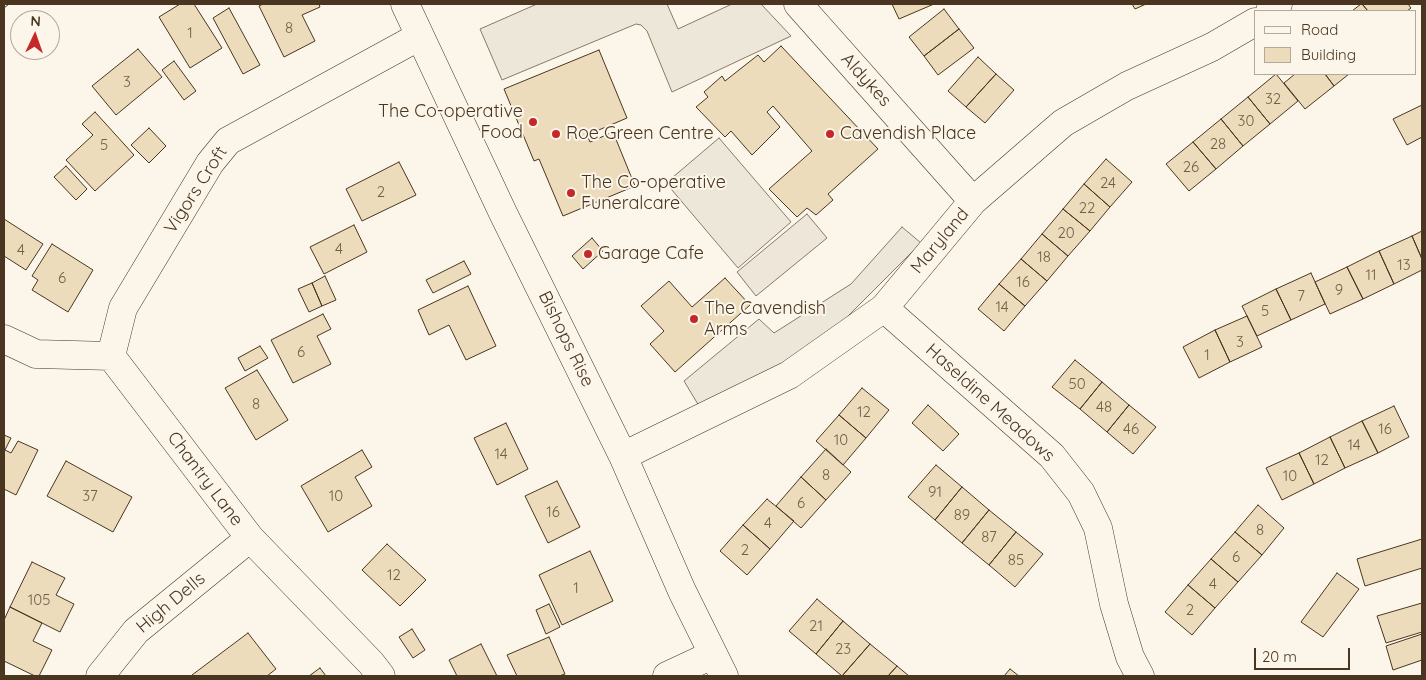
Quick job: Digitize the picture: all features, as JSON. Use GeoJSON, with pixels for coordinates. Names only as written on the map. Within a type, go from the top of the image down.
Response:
{"type":"FeatureCollection","features":[{"type":"Feature","properties":{"kind":"street","name":"Bishops Rise"},"geometry":{"type":"LineString","coordinates":[[405,4],[503,213],[623,456],[718,666]]}},
{"type":"Feature","properties":{"kind":"street","name":"Aldykes"},"geometry":{"type":"LineString","coordinates":[[798,4],[973,200]]}},
{"type":"Feature","properties":{"kind":"street","name":"Maryland"},"geometry":{"type":"LineString","coordinates":[[623,456],[789,375],[884,308],[973,200],[1063,123],[1127,86],[1212,46],[1254,23]]}},
{"type":"Feature","properties":{"kind":"street","name":"Vigors Croft"},"geometry":{"type":"LineString","coordinates":[[110,356],[123,308],[210,163],[228,141],[420,36]]}},
{"type":"Feature","properties":{"kind":"street","name":"Haseldine Meadows"},"geometry":{"type":"LineString","coordinates":[[884,308],[1052,456],[1081,493],[1098,528],[1114,604],[1130,657],[1140,676]]}},
{"type":"Feature","properties":{"kind":"street"},"geometry":{"type":"LineString","coordinates":[[4,339],[36,354],[110,356]]}},
{"type":"Feature","properties":{"kind":"street","name":"Chantry Lane"},"geometry":{"type":"LineString","coordinates":[[110,356],[250,538],[371,662],[381,676]]}},
{"type":"Feature","properties":{"kind":"street","name":"High Dells"},"geometry":{"type":"LineString","coordinates":[[100,676],[136,631],[250,538]]}},
{"type":"Feature","properties":{"kind":"street"},"geometry":{"type":"LineString","coordinates":[[667,676],[718,666]]}},
{"type":"Feature","properties":{"kind":"shaded area"},"geometry":{"type":"Polygon","coordinates":[[[537,4],[667,4],[678,29],[732,4],[761,4],[791,36],[672,92],[647,31],[641,25],[636,24],[502,80],[480,29],[537,4]]]}},
{"type":"Feature","properties":{"kind":"shaded area"},"geometry":{"type":"Polygon","coordinates":[[[719,138],[791,222],[738,268],[666,183],[719,138]]]}},
{"type":"Feature","properties":{"kind":"shaded area"},"geometry":{"type":"Polygon","coordinates":[[[807,214],[827,238],[756,296],[737,272],[807,214]]]}},
{"type":"Feature","properties":{"kind":"shaded area"},"geometry":{"type":"Polygon","coordinates":[[[902,227],[921,243],[843,321],[791,359],[699,406],[684,381],[759,319],[774,333],[851,284],[902,227]]]}},
{"type":"Feature","properties":{"kind":"building"},"geometry":{"type":"Polygon","coordinates":[[[180,4],[194,4],[222,48],[190,68],[159,17],[180,4]]]}},
{"type":"Feature","properties":{"kind":"building"},"geometry":{"type":"Polygon","coordinates":[[[263,4],[319,4],[320,7],[302,15],[315,41],[284,57],[259,6],[263,4]]]}},
{"type":"Feature","properties":{"kind":"building"},"geometry":{"type":"Polygon","coordinates":[[[892,4],[934,4],[899,19],[892,4]]]}},
{"type":"Feature","properties":{"kind":"building"},"geometry":{"type":"Polygon","coordinates":[[[1132,4],[1146,4],[1135,9],[1132,4]]]}},
{"type":"Feature","properties":{"kind":"building"},"geometry":{"type":"Polygon","coordinates":[[[1361,4],[1367,10],[1353,10],[1361,4]]]}},
{"type":"Feature","properties":{"kind":"building"},"geometry":{"type":"Polygon","coordinates":[[[1362,4],[1408,4],[1411,8],[1408,10],[1367,10],[1362,4]]]}},
{"type":"Feature","properties":{"kind":"building"},"geometry":{"type":"Polygon","coordinates":[[[229,8],[260,65],[243,74],[213,18],[229,8]]]}},
{"type":"Feature","properties":{"kind":"building"},"geometry":{"type":"Polygon","coordinates":[[[944,9],[959,29],[924,56],[909,37],[944,9]]]}},
{"type":"Feature","properties":{"kind":"building"},"geometry":{"type":"Polygon","coordinates":[[[959,29],[974,48],[938,75],[924,56],[959,29]]]}},
{"type":"Feature","properties":{"kind":"building","name":"Cavendish Place"},"geometry":{"type":"Polygon","coordinates":[[[781,46],[878,149],[828,194],[833,200],[816,215],[807,208],[797,217],[769,189],[812,151],[773,106],[767,112],[780,127],[752,155],[731,131],[725,137],[696,107],[708,97],[704,92],[722,76],[725,81],[758,55],[764,62],[781,46]]]}},
{"type":"Feature","properties":{"kind":"building"},"geometry":{"type":"Polygon","coordinates":[[[138,49],[162,77],[116,115],[92,86],[138,49]]]}},
{"type":"Feature","properties":{"kind":"building","name":"Roe Green Centre"},"geometry":{"type":"Polygon","coordinates":[[[599,50],[627,118],[587,135],[590,142],[613,132],[635,186],[563,216],[539,159],[534,161],[504,89],[599,50]]]}},
{"type":"Feature","properties":{"kind":"building"},"geometry":{"type":"Polygon","coordinates":[[[978,57],[996,74],[966,107],[948,91],[978,57]]]}},
{"type":"Feature","properties":{"kind":"building"},"geometry":{"type":"Polygon","coordinates":[[[174,61],[196,91],[184,100],[162,70],[174,61]]]}},
{"type":"Feature","properties":{"kind":"building"},"geometry":{"type":"Polygon","coordinates":[[[996,74],[1014,90],[985,123],[966,107],[996,74]]]}},
{"type":"Feature","properties":{"kind":"building"},"geometry":{"type":"Polygon","coordinates":[[[1277,75],[1298,101],[1270,124],[1248,97],[1277,75]]]}},
{"type":"Feature","properties":{"kind":"building"},"geometry":{"type":"Polygon","coordinates":[[[1294,75],[1326,75],[1334,86],[1305,109],[1284,83],[1294,75]]]}},
{"type":"Feature","properties":{"kind":"building"},"geometry":{"type":"Polygon","coordinates":[[[1326,75],[1348,75],[1334,86],[1326,75]]]}},
{"type":"Feature","properties":{"kind":"building"},"geometry":{"type":"Polygon","coordinates":[[[1248,97],[1270,124],[1243,146],[1221,119],[1248,97]]]}},
{"type":"Feature","properties":{"kind":"building"},"geometry":{"type":"Polygon","coordinates":[[[1422,105],[1422,137],[1407,145],[1393,119],[1422,105]]]}},
{"type":"Feature","properties":{"kind":"building"},"geometry":{"type":"Polygon","coordinates":[[[95,112],[134,155],[95,191],[66,160],[93,135],[82,124],[95,112]]]}},
{"type":"Feature","properties":{"kind":"building"},"geometry":{"type":"Polygon","coordinates":[[[1221,119],[1243,146],[1216,169],[1193,142],[1221,119]]]}},
{"type":"Feature","properties":{"kind":"building"},"geometry":{"type":"Polygon","coordinates":[[[149,128],[166,146],[149,163],[131,145],[149,128]]]}},
{"type":"Feature","properties":{"kind":"building"},"geometry":{"type":"Polygon","coordinates":[[[1193,142],[1216,169],[1189,191],[1166,164],[1193,142]]]}},
{"type":"Feature","properties":{"kind":"building"},"geometry":{"type":"Polygon","coordinates":[[[1106,159],[1132,182],[1110,207],[1084,184],[1106,159]]]}},
{"type":"Feature","properties":{"kind":"building"},"geometry":{"type":"Polygon","coordinates":[[[399,162],[416,195],[362,221],[346,189],[399,162]]]}},
{"type":"Feature","properties":{"kind":"building"},"geometry":{"type":"Polygon","coordinates":[[[66,166],[87,189],[76,200],[54,177],[66,166]]]}},
{"type":"Feature","properties":{"kind":"building"},"geometry":{"type":"Polygon","coordinates":[[[1084,184],[1110,207],[1090,231],[1063,209],[1084,184]]]}},
{"type":"Feature","properties":{"kind":"building"},"geometry":{"type":"Polygon","coordinates":[[[1063,209],[1090,231],[1068,256],[1042,234],[1063,209]]]}},
{"type":"Feature","properties":{"kind":"building"},"geometry":{"type":"Polygon","coordinates":[[[4,219],[43,244],[26,270],[4,256],[4,219]]]}},
{"type":"Feature","properties":{"kind":"building"},"geometry":{"type":"Polygon","coordinates":[[[354,225],[367,252],[324,274],[310,247],[354,225]]]}},
{"type":"Feature","properties":{"kind":"building"},"geometry":{"type":"Polygon","coordinates":[[[1422,231],[1422,259],[1412,236],[1422,231]]]}},
{"type":"Feature","properties":{"kind":"building"},"geometry":{"type":"Polygon","coordinates":[[[1042,234],[1068,256],[1047,281],[1021,259],[1042,234]]]}},
{"type":"Feature","properties":{"kind":"building"},"geometry":{"type":"Polygon","coordinates":[[[1412,236],[1422,259],[1422,270],[1394,284],[1379,251],[1412,236]]]}},
{"type":"Feature","properties":{"kind":"building","name":"Garage Cafe"},"geometry":{"type":"Polygon","coordinates":[[[592,238],[603,251],[583,269],[572,256],[592,238]]]}},
{"type":"Feature","properties":{"kind":"building"},"geometry":{"type":"Polygon","coordinates":[[[52,244],[93,270],[68,312],[32,290],[38,280],[32,276],[52,244]]]}},
{"type":"Feature","properties":{"kind":"building"},"geometry":{"type":"Polygon","coordinates":[[[1379,251],[1394,284],[1363,299],[1347,267],[1379,251]]]}},
{"type":"Feature","properties":{"kind":"building"},"geometry":{"type":"Polygon","coordinates":[[[1021,259],[1047,281],[1025,306],[999,284],[1021,259]]]}},
{"type":"Feature","properties":{"kind":"building"},"geometry":{"type":"Polygon","coordinates":[[[464,261],[471,274],[433,293],[426,280],[464,261]]]}},
{"type":"Feature","properties":{"kind":"building"},"geometry":{"type":"Polygon","coordinates":[[[1347,267],[1363,299],[1330,314],[1315,282],[1347,267]]]}},
{"type":"Feature","properties":{"kind":"building"},"geometry":{"type":"Polygon","coordinates":[[[1311,273],[1325,304],[1291,320],[1276,289],[1311,273]]]}},
{"type":"Feature","properties":{"kind":"building"},"geometry":{"type":"Polygon","coordinates":[[[325,276],[336,300],[322,306],[312,283],[325,276]]]}},
{"type":"Feature","properties":{"kind":"building","name":"The Cavendish Arms"},"geometry":{"type":"Polygon","coordinates":[[[725,278],[750,305],[675,372],[650,344],[664,331],[641,306],[669,281],[692,307],[725,278]]]}},
{"type":"Feature","properties":{"kind":"building"},"geometry":{"type":"Polygon","coordinates":[[[312,283],[322,306],[309,312],[298,289],[312,283]]]}},
{"type":"Feature","properties":{"kind":"building"},"geometry":{"type":"Polygon","coordinates":[[[999,284],[1025,306],[1004,331],[978,309],[999,284]]]}},
{"type":"Feature","properties":{"kind":"building"},"geometry":{"type":"Polygon","coordinates":[[[468,286],[496,346],[466,360],[449,325],[429,335],[418,310],[468,286]]]}},
{"type":"Feature","properties":{"kind":"building"},"geometry":{"type":"Polygon","coordinates":[[[1276,289],[1291,320],[1257,336],[1242,306],[1276,289]]]}},
{"type":"Feature","properties":{"kind":"building"},"geometry":{"type":"Polygon","coordinates":[[[323,314],[331,329],[317,336],[331,364],[293,383],[271,340],[323,314]]]}},
{"type":"Feature","properties":{"kind":"building"},"geometry":{"type":"Polygon","coordinates":[[[1247,316],[1262,347],[1230,362],[1215,330],[1247,316]]]}},
{"type":"Feature","properties":{"kind":"building"},"geometry":{"type":"Polygon","coordinates":[[[1215,330],[1230,362],[1199,378],[1183,347],[1215,330]]]}},
{"type":"Feature","properties":{"kind":"building"},"geometry":{"type":"Polygon","coordinates":[[[260,346],[268,358],[245,371],[238,358],[260,346]]]}},
{"type":"Feature","properties":{"kind":"building"},"geometry":{"type":"Polygon","coordinates":[[[1075,360],[1102,382],[1080,409],[1052,387],[1075,360]]]}},
{"type":"Feature","properties":{"kind":"building"},"geometry":{"type":"Polygon","coordinates":[[[257,370],[288,420],[256,440],[225,388],[257,370]]]}},
{"type":"Feature","properties":{"kind":"building"},"geometry":{"type":"Polygon","coordinates":[[[1102,382],[1129,405],[1107,432],[1080,409],[1102,382]]]}},
{"type":"Feature","properties":{"kind":"building"},"geometry":{"type":"Polygon","coordinates":[[[862,388],[889,410],[866,438],[839,415],[862,388]]]}},
{"type":"Feature","properties":{"kind":"building"},"geometry":{"type":"Polygon","coordinates":[[[928,405],[959,434],[943,451],[912,423],[928,405]]]}},
{"type":"Feature","properties":{"kind":"building"},"geometry":{"type":"Polygon","coordinates":[[[1129,405],[1156,427],[1133,454],[1107,432],[1129,405]]]}},
{"type":"Feature","properties":{"kind":"building"},"geometry":{"type":"Polygon","coordinates":[[[1394,406],[1409,437],[1378,453],[1362,421],[1394,406]]]}},
{"type":"Feature","properties":{"kind":"building"},"geometry":{"type":"Polygon","coordinates":[[[839,415],[866,438],[843,465],[816,441],[839,415]]]}},
{"type":"Feature","properties":{"kind":"building"},"geometry":{"type":"Polygon","coordinates":[[[1362,421],[1378,453],[1345,468],[1330,437],[1362,421]]]}},
{"type":"Feature","properties":{"kind":"building"},"geometry":{"type":"Polygon","coordinates":[[[506,423],[528,469],[497,485],[474,438],[506,423]]]}},
{"type":"Feature","properties":{"kind":"building"},"geometry":{"type":"Polygon","coordinates":[[[4,435],[11,438],[5,450],[11,453],[18,441],[38,450],[16,495],[4,489],[4,435]]]}},
{"type":"Feature","properties":{"kind":"building"},"geometry":{"type":"Polygon","coordinates":[[[1330,437],[1345,468],[1314,484],[1299,453],[1330,437]]]}},
{"type":"Feature","properties":{"kind":"building"},"geometry":{"type":"Polygon","coordinates":[[[826,449],[851,472],[826,500],[801,477],[826,449]]]}},
{"type":"Feature","properties":{"kind":"building"},"geometry":{"type":"Polygon","coordinates":[[[362,450],[372,467],[355,477],[372,506],[328,532],[301,486],[362,450]]]}},
{"type":"Feature","properties":{"kind":"building"},"geometry":{"type":"Polygon","coordinates":[[[1299,453],[1314,484],[1282,500],[1266,468],[1299,453]]]}},
{"type":"Feature","properties":{"kind":"building"},"geometry":{"type":"Polygon","coordinates":[[[66,461],[132,497],[113,532],[47,496],[66,461]]]}},
{"type":"Feature","properties":{"kind":"building"},"geometry":{"type":"Polygon","coordinates":[[[936,465],[962,487],[935,520],[908,497],[936,465]]]}},
{"type":"Feature","properties":{"kind":"building"},"geometry":{"type":"Polygon","coordinates":[[[801,477],[826,500],[801,528],[776,506],[801,477]]]}},
{"type":"Feature","properties":{"kind":"building"},"geometry":{"type":"Polygon","coordinates":[[[557,481],[580,527],[548,543],[525,496],[557,481]]]}},
{"type":"Feature","properties":{"kind":"building"},"geometry":{"type":"Polygon","coordinates":[[[962,487],[989,510],[962,543],[935,520],[962,487]]]}},
{"type":"Feature","properties":{"kind":"building"},"geometry":{"type":"Polygon","coordinates":[[[767,499],[794,521],[770,549],[743,525],[767,499]]]}},
{"type":"Feature","properties":{"kind":"building"},"geometry":{"type":"Polygon","coordinates":[[[1258,505],[1284,528],[1262,555],[1235,532],[1258,505]]]}},
{"type":"Feature","properties":{"kind":"building"},"geometry":{"type":"Polygon","coordinates":[[[989,510],[1016,532],[989,565],[962,543],[989,510]]]}},
{"type":"Feature","properties":{"kind":"building"},"geometry":{"type":"Polygon","coordinates":[[[743,525],[770,549],[747,575],[720,551],[743,525]]]}},
{"type":"Feature","properties":{"kind":"building"},"geometry":{"type":"Polygon","coordinates":[[[1016,532],[1043,554],[1015,587],[989,565],[1016,532]]]}},
{"type":"Feature","properties":{"kind":"building"},"geometry":{"type":"Polygon","coordinates":[[[1235,532],[1262,555],[1238,582],[1211,559],[1235,532]]]}},
{"type":"Feature","properties":{"kind":"building"},"geometry":{"type":"Polygon","coordinates":[[[1422,539],[1422,568],[1365,586],[1357,559],[1422,539]]]}},
{"type":"Feature","properties":{"kind":"building"},"geometry":{"type":"Polygon","coordinates":[[[387,544],[426,580],[400,606],[362,570],[387,544]]]}},
{"type":"Feature","properties":{"kind":"building"},"geometry":{"type":"Polygon","coordinates":[[[590,551],[613,601],[562,625],[539,575],[590,551]]]}},
{"type":"Feature","properties":{"kind":"building"},"geometry":{"type":"Polygon","coordinates":[[[1211,559],[1238,582],[1215,608],[1188,585],[1211,559]]]}},
{"type":"Feature","properties":{"kind":"building"},"geometry":{"type":"Polygon","coordinates":[[[32,562],[65,578],[56,595],[74,604],[60,632],[10,607],[32,562]]]}},
{"type":"Feature","properties":{"kind":"building"},"geometry":{"type":"Polygon","coordinates":[[[1337,573],[1359,589],[1323,637],[1301,622],[1337,573]]]}},
{"type":"Feature","properties":{"kind":"building"},"geometry":{"type":"Polygon","coordinates":[[[1188,585],[1215,608],[1192,635],[1165,612],[1188,585]]]}},
{"type":"Feature","properties":{"kind":"building"},"geometry":{"type":"Polygon","coordinates":[[[817,599],[843,621],[816,654],[789,631],[817,599]]]}},
{"type":"Feature","properties":{"kind":"building"},"geometry":{"type":"Polygon","coordinates":[[[1422,603],[1422,632],[1386,643],[1377,616],[1422,603]]]}},
{"type":"Feature","properties":{"kind":"building"},"geometry":{"type":"Polygon","coordinates":[[[549,604],[560,627],[546,634],[536,610],[549,604]]]}},
{"type":"Feature","properties":{"kind":"building"},"geometry":{"type":"Polygon","coordinates":[[[10,607],[42,623],[33,641],[52,650],[39,676],[35,676],[4,661],[4,620],[10,607]]]}},
{"type":"Feature","properties":{"kind":"building"},"geometry":{"type":"Polygon","coordinates":[[[843,621],[870,644],[842,676],[816,654],[843,621]]]}},
{"type":"Feature","properties":{"kind":"building"},"geometry":{"type":"Polygon","coordinates":[[[412,629],[425,650],[413,658],[399,637],[412,629]]]}},
{"type":"Feature","properties":{"kind":"building"},"geometry":{"type":"Polygon","coordinates":[[[248,633],[276,669],[267,676],[192,675],[248,633]]]}},
{"type":"Feature","properties":{"kind":"building"},"geometry":{"type":"Polygon","coordinates":[[[1422,634],[1422,660],[1393,670],[1386,646],[1422,634]]]}},
{"type":"Feature","properties":{"kind":"building"},"geometry":{"type":"Polygon","coordinates":[[[549,637],[565,674],[559,676],[517,676],[507,655],[549,637]]]}},
{"type":"Feature","properties":{"kind":"building"},"geometry":{"type":"Polygon","coordinates":[[[481,644],[497,676],[457,676],[449,660],[481,644]]]}},
{"type":"Feature","properties":{"kind":"building"},"geometry":{"type":"Polygon","coordinates":[[[870,644],[897,666],[888,676],[842,676],[870,644]]]}},
{"type":"Feature","properties":{"kind":"building"},"geometry":{"type":"Polygon","coordinates":[[[897,666],[909,676],[888,676],[897,666]]]}},
{"type":"Feature","properties":{"kind":"building"},"geometry":{"type":"Polygon","coordinates":[[[320,668],[326,676],[309,676],[320,668]]]}},
{"type":"Feature","properties":{"kind":"building"},"geometry":{"type":"Polygon","coordinates":[[[1010,669],[1019,676],[1004,676],[1010,669]]]}},
{"type":"Feature","properties":{"kind":"fence"},"geometry":{"type":"LineString","coordinates":[[4,8],[9,4]]}},
{"type":"Feature","properties":{"kind":"place","name":"The Co-operative Food"},"geometry":{"type":"Point","coordinates":[533,122]}},
{"type":"Feature","properties":{"kind":"place","name":"Roe Green Centre"},"geometry":{"type":"Point","coordinates":[556,134]}},
{"type":"Feature","properties":{"kind":"place","name":"Cavendish Place"},"geometry":{"type":"Point","coordinates":[830,134]}},
{"type":"Feature","properties":{"kind":"place","name":"The Co-operative Funeralcare"},"geometry":{"type":"Point","coordinates":[571,193]}},
{"type":"Feature","properties":{"kind":"place","name":"Garage Cafe"},"geometry":{"type":"Point","coordinates":[588,254]}},
{"type":"Feature","properties":{"kind":"place","name":"The Cavendish Arms"},"geometry":{"type":"Point","coordinates":[694,319]}}]}
